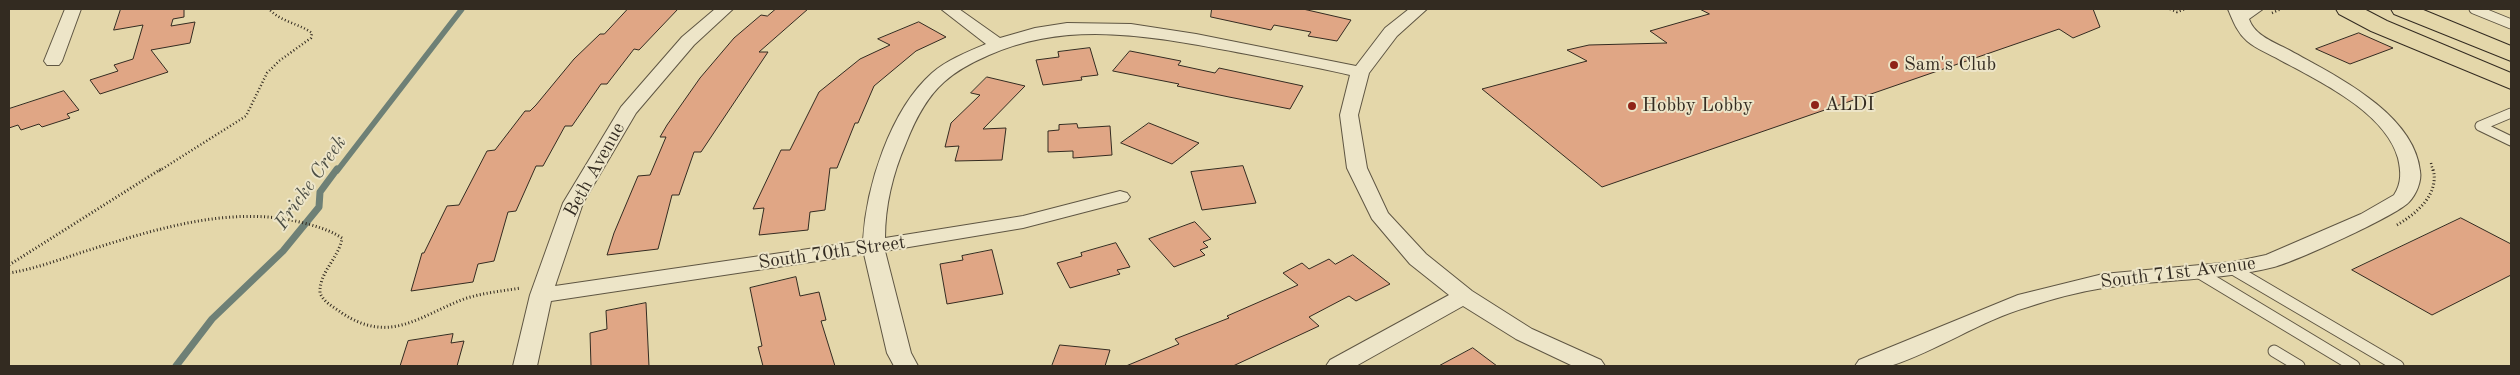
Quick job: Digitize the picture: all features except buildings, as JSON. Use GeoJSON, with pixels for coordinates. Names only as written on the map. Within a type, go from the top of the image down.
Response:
{"type":"FeatureCollection","features":[{"type":"Feature","properties":{"kind":"main road"},"geometry":{"type":"LineString","coordinates":[[2347,9],[2379,26],[2511,82]]}},
{"type":"Feature","properties":{"kind":"main road"},"geometry":{"type":"LineString","coordinates":[[2355,9],[2511,75]]}},
{"type":"Feature","properties":{"kind":"main road"},"geometry":{"type":"LineString","coordinates":[[2402,9],[2511,54]]}},
{"type":"Feature","properties":{"kind":"street"},"geometry":{"type":"LineString","coordinates":[[53,61],[73,9]]}},
{"type":"Feature","properties":{"kind":"street","name":"Beth Avenue"},"geometry":{"type":"LineString","coordinates":[[525,366],[535,291],[573,203],[628,112],[688,42],[725,9]]}},
{"type":"Feature","properties":{"kind":"street"},"geometry":{"type":"LineString","coordinates":[[949,9],[997,44]]}},
{"type":"Feature","properties":{"kind":"street"},"geometry":{"type":"LineString","coordinates":[[1419,9],[1391,32],[1360,72],[1349,115],[1357,168],[1379,215],[1418,259],[1464,296],[1524,334],[1592,366]]}},
{"type":"Feature","properties":{"kind":"street","name":"South 71st Avenue"},"geometry":{"type":"LineString","coordinates":[[1867,366],[2018,302],[2103,281],[2233,269],[2272,261],[2392,206],[2407,190],[2411,172],[2399,139],[2372,109],[2334,82],[2254,38],[2246,30],[2249,13]]}},
{"type":"Feature","properties":{"kind":"street"},"geometry":{"type":"LineString","coordinates":[[906,366],[899,353],[883,294],[874,247],[877,206],[891,154],[913,107],[934,81],[964,60],[997,44],[1058,30],[1104,26],[1150,30],[1360,72]]}},
{"type":"Feature","properties":{"kind":"street","name":"South 70th Street"},"geometry":{"type":"LineString","coordinates":[[535,291],[874,247],[1022,222],[1120,197]]}},
{"type":"Feature","properties":{"kind":"street"},"geometry":{"type":"LineString","coordinates":[[1338,366],[1464,296]]}},
{"type":"Feature","properties":{"kind":"lane"},"geometry":{"type":"LineString","coordinates":[[2474,9],[2511,24]]}},
{"type":"Feature","properties":{"kind":"lane"},"geometry":{"type":"LineString","coordinates":[[2511,113],[2480,126],[2511,141]]}},
{"type":"Feature","properties":{"kind":"lane"},"geometry":{"type":"LineString","coordinates":[[2233,269],[2398,366]]}},
{"type":"Feature","properties":{"kind":"lane"},"geometry":{"type":"LineString","coordinates":[[2198,272],[2354,366]]}},
{"type":"Feature","properties":{"kind":"lane"},"geometry":{"type":"LineString","coordinates":[[2274,351],[2299,366]]}},
{"type":"Feature","properties":{"kind":"path"},"geometry":{"type":"LineString","coordinates":[[9,265],[60,231],[215,139],[246,116],[267,73],[279,61],[311,38],[312,33],[306,28],[277,18],[269,9]]}},
{"type":"Feature","properties":{"kind":"path"},"geometry":{"type":"LineString","coordinates":[[2170,9],[2177,12],[2185,9]]}},
{"type":"Feature","properties":{"kind":"path"},"geometry":{"type":"LineString","coordinates":[[2249,13],[2281,9]]}},
{"type":"Feature","properties":{"kind":"path"},"geometry":{"type":"LineString","coordinates":[[2393,227],[2418,212],[2429,198],[2433,184],[2433,168],[2428,159]]}},
{"type":"Feature","properties":{"kind":"path"},"geometry":{"type":"LineString","coordinates":[[9,273],[27,270],[171,226],[222,218],[260,215],[283,218],[328,229],[342,238],[342,248],[322,280],[319,291],[322,299],[359,324],[371,328],[413,322],[464,300],[488,293],[535,291]]}},
{"type":"Feature","properties":{"kind":"waterway","name":"Fricke Creek"},"geometry":{"type":"LineString","coordinates":[[337,171],[462,9]]}},
{"type":"Feature","properties":{"kind":"waterway","name":"Fricke Creek"},"geometry":{"type":"LineString","coordinates":[[176,366],[212,319],[283,251],[319,207],[320,192],[337,169]]}},
{"type":"Feature","properties":{"kind":"place","name":"Sam's Club"},"geometry":{"type":"Point","coordinates":[1894,65]}},
{"type":"Feature","properties":{"kind":"place","name":"ALDI"},"geometry":{"type":"Point","coordinates":[1815,105]}},
{"type":"Feature","properties":{"kind":"place","name":"Hobby Lobby"},"geometry":{"type":"Point","coordinates":[1632,106]}}]}
